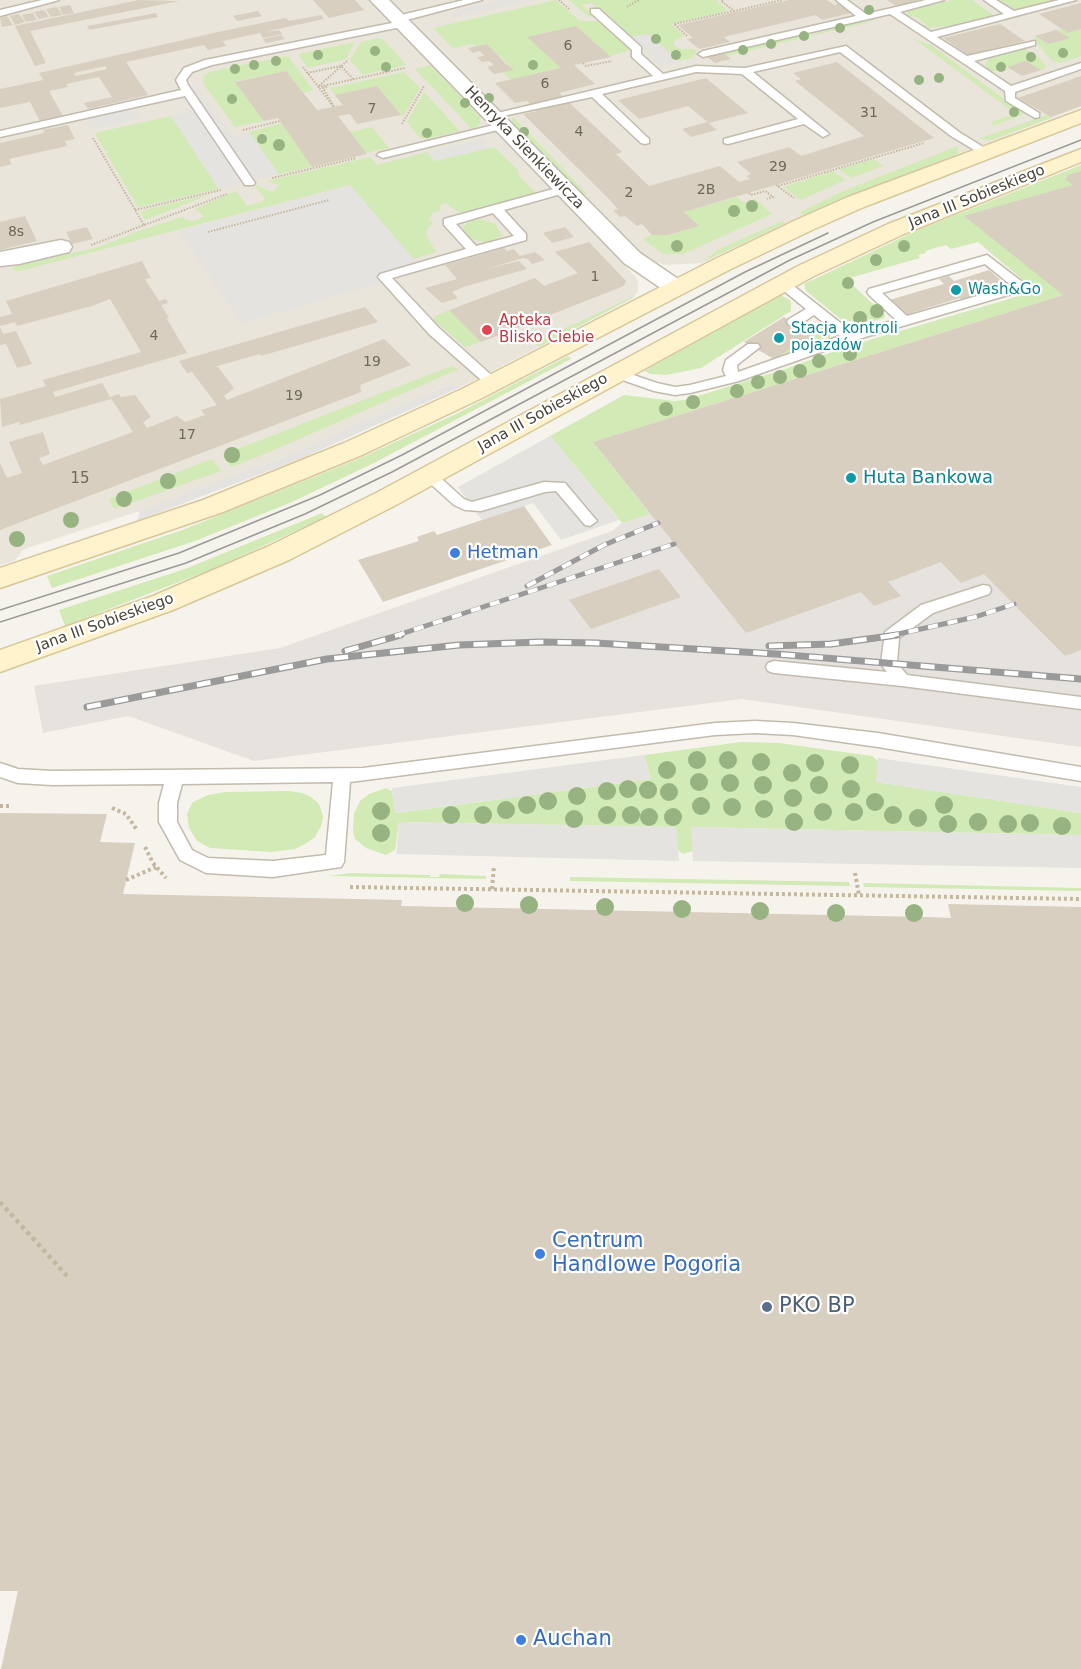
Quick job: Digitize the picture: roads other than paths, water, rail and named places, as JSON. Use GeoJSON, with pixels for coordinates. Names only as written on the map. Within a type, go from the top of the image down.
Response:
{"type":"FeatureCollection","features":[{"type":"Feature","properties":{"kind":"main road"},"geometry":{"type":"LineString","coordinates":[[0,578],[131,535],[274,482],[393,432],[804,225],[1081,116]]}},
{"type":"Feature","properties":{"kind":"main road","name":"Jana III Sobieskiego"},"geometry":{"type":"LineString","coordinates":[[6,661],[226,577],[336,525],[782,283],[896,230],[1081,155]]}},
{"type":"Feature","properties":{"kind":"street","name":"Henryka Sienkiewicza"},"geometry":{"type":"LineString","coordinates":[[379,0],[637,263],[676,288]]}},
{"type":"Feature","properties":{"kind":"street"},"geometry":{"type":"LineString","coordinates":[[0,259],[61,247]]}},
{"type":"Feature","properties":{"kind":"lane"},"geometry":{"type":"LineString","coordinates":[[0,12],[54,0]]}},
{"type":"Feature","properties":{"kind":"lane"},"geometry":{"type":"LineString","coordinates":[[249,183],[188,92],[182,80],[188,70],[201,64],[400,21],[477,0]]}},
{"type":"Feature","properties":{"kind":"lane"},"geometry":{"type":"LineString","coordinates":[[841,0],[863,16]]}},
{"type":"Feature","properties":{"kind":"lane"},"geometry":{"type":"LineString","coordinates":[[703,54],[939,0]]}},
{"type":"Feature","properties":{"kind":"lane"},"geometry":{"type":"LineString","coordinates":[[989,0],[1013,15]]}},
{"type":"Feature","properties":{"kind":"lane"},"geometry":{"type":"LineString","coordinates":[[928,36],[1071,0]]}},
{"type":"Feature","properties":{"kind":"lane"},"geometry":{"type":"LineString","coordinates":[[595,11],[637,49],[636,55],[660,77]]}},
{"type":"Feature","properties":{"kind":"lane"},"geometry":{"type":"LineString","coordinates":[[892,12],[1010,90],[1011,99],[1035,115]]}},
{"type":"Feature","properties":{"kind":"lane"},"geometry":{"type":"LineString","coordinates":[[965,60],[1031,43]]}},
{"type":"Feature","properties":{"kind":"lane"},"geometry":{"type":"LineString","coordinates":[[383,155],[594,93],[660,77],[696,69],[745,71],[843,48],[955,134],[985,152]]}},
{"type":"Feature","properties":{"kind":"lane"},"geometry":{"type":"LineString","coordinates":[[1010,90],[1081,66]]}},
{"type":"Feature","properties":{"kind":"lane"},"geometry":{"type":"LineString","coordinates":[[745,71],[823,134]]}},
{"type":"Feature","properties":{"kind":"lane"},"geometry":{"type":"LineString","coordinates":[[0,134],[188,92]]}},
{"type":"Feature","properties":{"kind":"lane"},"geometry":{"type":"LineString","coordinates":[[594,93],[645,141]]}},
{"type":"Feature","properties":{"kind":"lane"},"geometry":{"type":"LineString","coordinates":[[728,141],[806,120]]}},
{"type":"Feature","properties":{"kind":"lane"},"geometry":{"type":"LineString","coordinates":[[474,251],[448,222],[564,190]]}},
{"type":"Feature","properties":{"kind":"lane"},"geometry":{"type":"LineString","coordinates":[[493,383],[434,331],[388,276],[522,237],[496,209]]}},
{"type":"Feature","properties":{"kind":"lane"},"geometry":{"type":"LineString","coordinates":[[616,373],[654,387],[675,391],[690,389],[734,378],[850,338],[1021,287],[987,259],[873,292],[905,321]]}},
{"type":"Feature","properties":{"kind":"lane"},"geometry":{"type":"LineString","coordinates":[[782,283],[850,338]]}},
{"type":"Feature","properties":{"kind":"lane"},"geometry":{"type":"LineString","coordinates":[[794,322],[815,309]]}},
{"type":"Feature","properties":{"kind":"lane"},"geometry":{"type":"LineString","coordinates":[[734,378],[730,370],[731,363],[753,347]]}},
{"type":"Feature","properties":{"kind":"lane"},"geometry":{"type":"LineString","coordinates":[[429,475],[459,502],[470,507],[481,507],[544,486],[560,486],[590,521]]}},
{"type":"Feature","properties":{"kind":"lane"},"geometry":{"type":"LineString","coordinates":[[902,680],[889,664],[891,636],[927,609],[984,590]]}},
{"type":"Feature","properties":{"kind":"lane"},"geometry":{"type":"LineString","coordinates":[[774,667],[902,680],[1081,703]]}},
{"type":"Feature","properties":{"kind":"lane"},"geometry":{"type":"LineString","coordinates":[[0,770],[18,776],[36,777],[342,776],[410,770],[715,729],[755,727],[793,729],[878,740],[1081,774]]}},
{"type":"Feature","properties":{"kind":"lane"},"geometry":{"type":"LineString","coordinates":[[175,777],[168,803],[168,822],[180,849],[194,860],[220,867],[273,869],[335,862],[342,776]]}},
{"type":"Feature","properties":{"kind":"tram line"},"geometry":{"type":"LineString","coordinates":[[0,622],[186,563],[305,514],[392,472],[790,260],[873,222],[1081,140]]}},
{"type":"Feature","properties":{"kind":"tram line"},"geometry":{"type":"LineString","coordinates":[[0,610],[179,553],[320,495],[402,455],[745,272],[828,233]]}},
{"type":"Feature","properties":{"kind":"railway"},"geometry":{"type":"LineString","coordinates":[[527,586],[604,545],[658,523]]}},
{"type":"Feature","properties":{"kind":"railway"},"geometry":{"type":"LineString","coordinates":[[395,636],[674,544]]}},
{"type":"Feature","properties":{"kind":"railway"},"geometry":{"type":"LineString","coordinates":[[889,636],[975,617],[1014,604]]}},
{"type":"Feature","properties":{"kind":"railway"},"geometry":{"type":"LineString","coordinates":[[345,651],[401,635]]}},
{"type":"Feature","properties":{"kind":"railway"},"geometry":{"type":"LineString","coordinates":[[769,646],[831,644],[897,635]]}},
{"type":"Feature","properties":{"kind":"railway"},"geometry":{"type":"LineString","coordinates":[[87,707],[327,659],[459,645],[540,642],[596,643],[776,654],[1081,679]]}},
{"type":"Feature","properties":{"kind":"place","name":"Wash&Go"},"geometry":{"type":"Point","coordinates":[956,290]}},
{"type":"Feature","properties":{"kind":"place","name":"Apteka Blisko Ciebie"},"geometry":{"type":"Point","coordinates":[487,330]}},
{"type":"Feature","properties":{"kind":"place","name":"Stacja kontroli pojazdów"},"geometry":{"type":"Point","coordinates":[779,338]}},
{"type":"Feature","properties":{"kind":"place","name":"Huta Bankowa"},"geometry":{"type":"Point","coordinates":[851,478]}},
{"type":"Feature","properties":{"kind":"place","name":"Hetman"},"geometry":{"type":"Point","coordinates":[455,553]}},
{"type":"Feature","properties":{"kind":"place","name":"Centrum Handlowe Pogoria"},"geometry":{"type":"Point","coordinates":[540,1254]}},
{"type":"Feature","properties":{"kind":"place","name":"PKO BP"},"geometry":{"type":"Point","coordinates":[767,1307]}},
{"type":"Feature","properties":{"kind":"place","name":"Auchan"},"geometry":{"type":"Point","coordinates":[521,1640]}}]}
